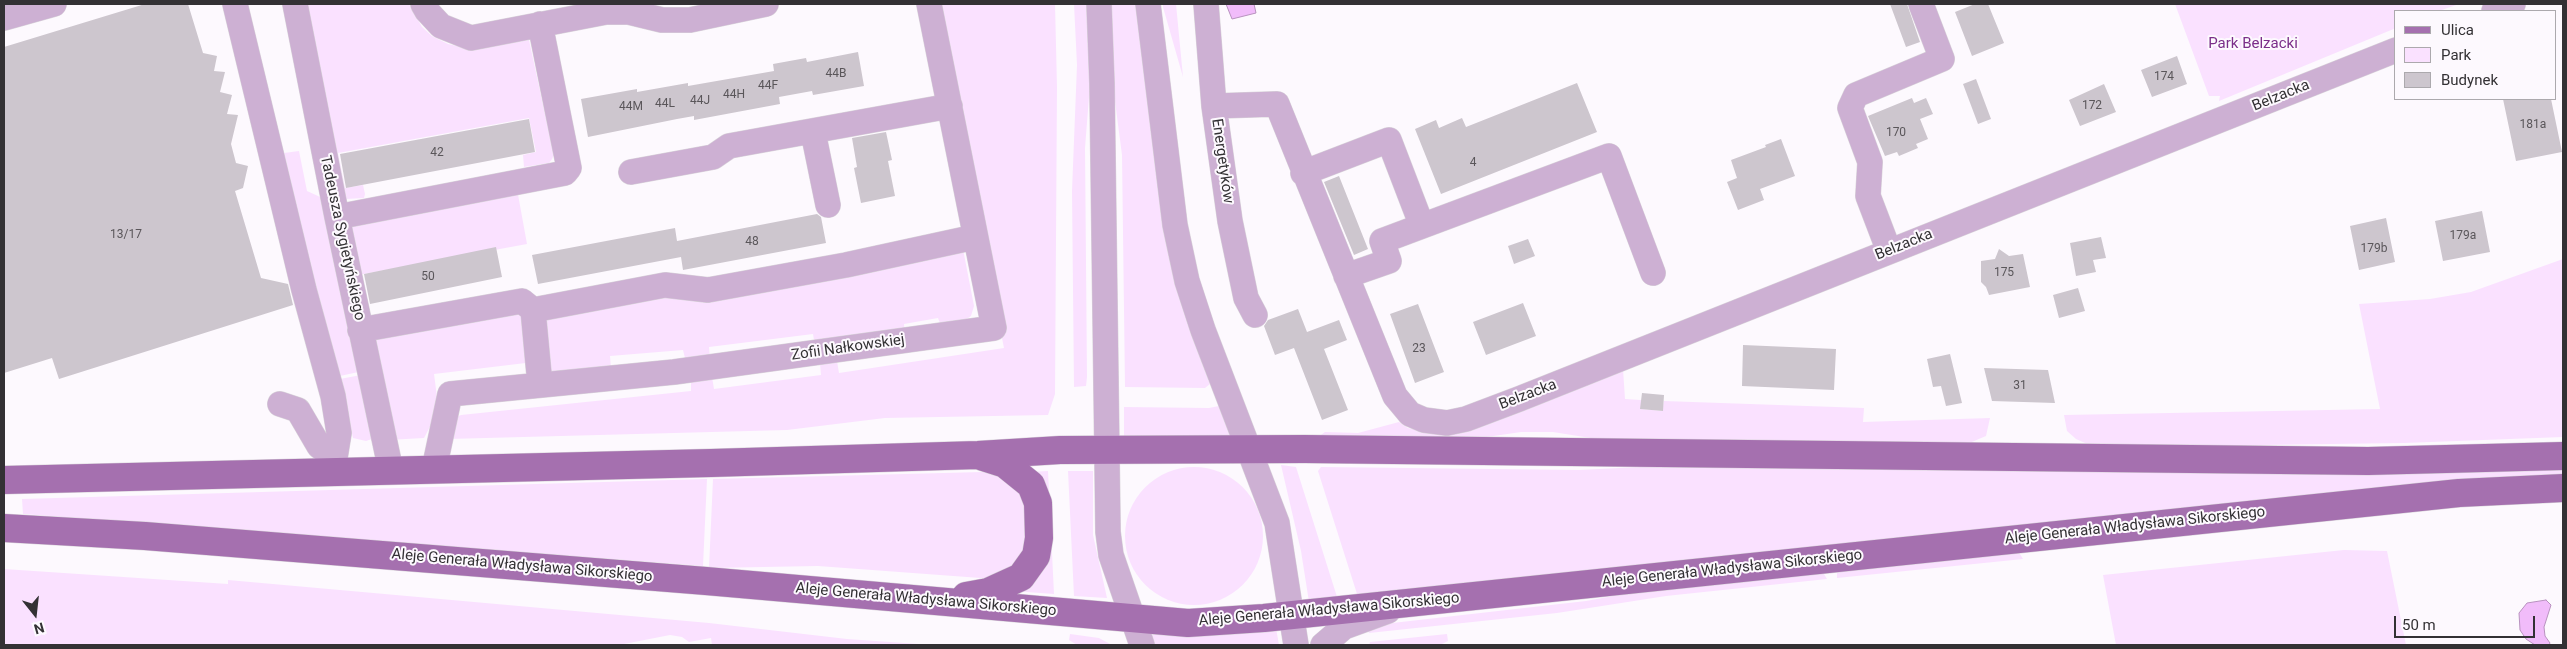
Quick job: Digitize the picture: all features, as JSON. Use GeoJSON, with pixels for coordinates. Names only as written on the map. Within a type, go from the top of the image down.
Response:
{"type":"FeatureCollection","features":[{"type":"Feature","properties":{"kind":"main road"},"geometry":{"type":"LineString","coordinates":[[4,480],[336,465],[391,472],[434,469],[978,455],[1060,450],[1247,449],[2368,461],[2563,456]]}},
{"type":"Feature","properties":{"kind":"main road"},"geometry":{"type":"LineString","coordinates":[[932,601],[988,592],[1005,586],[1026,572],[1036,556],[1040,525],[1038,503],[1034,490],[1023,477],[1005,464],[978,455]]}},
{"type":"Feature","properties":{"kind":"main road","name":"Aleje Generała Władysława Sikorskiego"},"geometry":{"type":"LineString","coordinates":[[4,528],[174,538],[1132,616],[1188,623],[1413,603],[2430,496],[2563,488]]}},
{"type":"Feature","properties":{"kind":"street"},"geometry":{"type":"LineString","coordinates":[[4,18],[54,4]]}},
{"type":"Feature","properties":{"kind":"street"},"geometry":{"type":"LineString","coordinates":[[235,4],[304,290],[333,396],[338,433],[336,465]]}},
{"type":"Feature","properties":{"kind":"street","name":"Tadeusza Sygietyńskiego"},"geometry":{"type":"LineString","coordinates":[[295,4],[360,330],[391,472]]}},
{"type":"Feature","properties":{"kind":"street"},"geometry":{"type":"LineString","coordinates":[[423,4],[441,26],[471,38],[618,11],[662,20],[690,20],[766,4]]}},
{"type":"Feature","properties":{"kind":"street","name":"Zofii Nałkowskiej"},"geometry":{"type":"LineString","coordinates":[[434,469],[450,394],[674,372],[994,328],[929,4]]}},
{"type":"Feature","properties":{"kind":"street"},"geometry":{"type":"LineString","coordinates":[[1099,4],[1102,84],[1109,545],[1142,645]]}},
{"type":"Feature","properties":{"kind":"street"},"geometry":{"type":"LineString","coordinates":[[1148,4],[1175,225],[1183,262],[1195,308],[1247,449],[1277,523],[1296,645]]}},
{"type":"Feature","properties":{"kind":"street","name":"Energetyków"},"geometry":{"type":"LineString","coordinates":[[1206,4],[1214,106],[1230,222],[1246,298],[1255,315]]}},
{"type":"Feature","properties":{"kind":"street"},"geometry":{"type":"LineString","coordinates":[[1889,251],[1868,196],[1870,162],[1850,108],[1856,95],[1942,59],[1921,4]]}},
{"type":"Feature","properties":{"kind":"street"},"geometry":{"type":"LineString","coordinates":[[2497,10],[2513,4]]}},
{"type":"Feature","properties":{"kind":"street"},"geometry":{"type":"LineString","coordinates":[[337,217],[565,173],[570,168],[540,24]]}},
{"type":"Feature","properties":{"kind":"street","name":"Belzacka"},"geometry":{"type":"LineString","coordinates":[[1346,276],[1395,396],[1410,414],[1424,420],[1447,423],[1466,419],[2394,51]]}},
{"type":"Feature","properties":{"kind":"street"},"geometry":{"type":"LineString","coordinates":[[1214,106],[1277,104],[1346,276],[1390,260],[1382,241],[1609,156],[1653,273]]}},
{"type":"Feature","properties":{"kind":"street"},"geometry":{"type":"LineString","coordinates":[[631,172],[713,157],[729,146],[950,106]]}},
{"type":"Feature","properties":{"kind":"street"},"geometry":{"type":"LineString","coordinates":[[813,132],[828,205]]}},
{"type":"Feature","properties":{"kind":"street"},"geometry":{"type":"LineString","coordinates":[[1304,173],[1389,140],[1422,226]]}},
{"type":"Feature","properties":{"kind":"street"},"geometry":{"type":"LineString","coordinates":[[533,310],[665,285],[708,290],[846,265],[975,237]]}},
{"type":"Feature","properties":{"kind":"street"},"geometry":{"type":"LineString","coordinates":[[360,330],[514,301],[526,302],[533,310],[540,385]]}},
{"type":"Feature","properties":{"kind":"street"},"geometry":{"type":"LineString","coordinates":[[280,404],[298,410],[319,446],[336,465]]}},
{"type":"Feature","properties":{"kind":"street"},"geometry":{"type":"LineString","coordinates":[[1323,645],[1344,627],[1413,603]]}},
{"type":"Feature","properties":{"kind":"green space"},"geometry":{"type":"Polygon","coordinates":[[[302,4],[409,4],[422,27],[432,36],[448,44],[471,49],[529,40],[554,155],[552,159],[549,163],[524,167],[523,155],[536,152],[529,118],[338,153],[345,188],[363,185],[365,194],[364,198],[346,199],[343,195],[302,4]]]}},
{"type":"Feature","properties":{"kind":"green space"},"geometry":{"type":"Polygon","coordinates":[[[935,4],[1055,4],[1057,87],[1055,394],[1048,415],[885,418],[787,430],[448,439],[451,419],[461,415],[691,391],[691,379],[712,377],[714,389],[821,375],[820,363],[837,361],[839,373],[1004,348],[935,4]]]}},
{"type":"Feature","properties":{"kind":"green space"},"geometry":{"type":"Polygon","coordinates":[[[1074,4],[1089,4],[1090,84],[1085,148],[1087,377],[1086,386],[1074,387],[1072,191],[1077,65],[1074,4]]]}},
{"type":"Feature","properties":{"kind":"green space"},"geometry":{"type":"Polygon","coordinates":[[[1110,4],[1141,4],[1170,253],[1194,341],[1210,384],[1205,388],[1125,387],[1122,155],[1113,86],[1110,4]]]}},
{"type":"Feature","properties":{"kind":"green space"},"geometry":{"type":"Polygon","coordinates":[[[1163,4],[1176,4],[1183,77],[1163,7],[1163,4]]]}},
{"type":"Feature","properties":{"kind":"green space","name":"Park Belzacki"},"geometry":{"type":"Polygon","coordinates":[[[2175,4],[2459,4],[2442,10],[2394,10],[2394,29],[2219,101],[2220,96],[2209,96],[2175,4]]]}},
{"type":"Feature","properties":{"kind":"green space"},"geometry":{"type":"Polygon","coordinates":[[[299,151],[307,191],[329,201],[363,371],[340,376],[318,298],[284,153],[299,151]]]}},
{"type":"Feature","properties":{"kind":"green space"},"geometry":{"type":"Polygon","coordinates":[[[517,189],[527,244],[353,276],[351,223],[517,189]]]}},
{"type":"Feature","properties":{"kind":"green space"},"geometry":{"type":"Polygon","coordinates":[[[963,249],[974,306],[971,316],[961,323],[942,329],[938,318],[904,324],[905,334],[815,346],[813,334],[709,347],[710,359],[686,362],[683,350],[610,356],[611,369],[547,373],[539,315],[963,249]]]}},
{"type":"Feature","properties":{"kind":"green space"},"geometry":{"type":"Polygon","coordinates":[[[2563,259],[2563,437],[2404,443],[2114,447],[2092,446],[2076,439],[2067,431],[2064,415],[2380,409],[2359,304],[2430,299],[2471,292],[2563,259]]]}},
{"type":"Feature","properties":{"kind":"green space"},"geometry":{"type":"Polygon","coordinates":[[[518,305],[534,362],[434,374],[438,405],[433,421],[424,438],[388,440],[367,334],[518,305]]]}},
{"type":"Feature","properties":{"kind":"green space"},"geometry":{"type":"Polygon","coordinates":[[[1623,369],[1625,399],[1641,400],[1641,409],[1662,411],[1664,401],[1864,408],[1863,422],[1990,418],[1986,436],[1967,444],[1603,440],[1553,432],[1521,432],[1480,438],[1318,437],[1325,432],[1358,433],[1399,422],[1408,428],[1418,430],[1623,369]]]}},
{"type":"Feature","properties":{"kind":"green space"},"geometry":{"type":"Polygon","coordinates":[[[361,375],[372,439],[366,441],[353,438],[340,379],[361,375]]]}},
{"type":"Feature","properties":{"kind":"green space"},"geometry":{"type":"Polygon","coordinates":[[[1219,406],[1231,437],[1124,437],[1124,407],[1209,408],[1219,406]]]}},
{"type":"Feature","properties":{"kind":"green space"},"geometry":{"type":"Polygon","coordinates":[[[1281,465],[1296,467],[1338,600],[1309,602],[1301,551],[1281,465]]]}},
{"type":"Feature","properties":{"kind":"green space"},"geometry":{"type":"Polygon","coordinates":[[[1681,465],[2563,469],[2563,476],[1358,597],[1318,471],[1321,467],[1579,470],[1681,465]]]}},
{"type":"Feature","properties":{"kind":"green space"},"geometry":{"type":"Polygon","coordinates":[[[1194,467],[1220,472],[1243,487],[1258,510],[1263,536],[1258,562],[1243,585],[1220,600],[1194,605],[1168,600],[1145,585],[1130,562],[1125,536],[1130,510],[1145,487],[1168,472],[1194,467]]]}},
{"type":"Feature","properties":{"kind":"green space"},"geometry":{"type":"Polygon","coordinates":[[[1048,471],[1054,594],[1013,591],[1034,574],[1028,472],[1048,471]]]}},
{"type":"Feature","properties":{"kind":"green space"},"geometry":{"type":"Polygon","coordinates":[[[1068,471],[1093,471],[1093,535],[1107,598],[1074,596],[1068,471]]]}},
{"type":"Feature","properties":{"kind":"green space"},"geometry":{"type":"Polygon","coordinates":[[[996,473],[1028,497],[1028,554],[994,579],[818,566],[709,568],[713,479],[996,473]]]}},
{"type":"Feature","properties":{"kind":"green space"},"geometry":{"type":"Polygon","coordinates":[[[707,479],[703,566],[23,514],[22,499],[707,479]]]}},
{"type":"Feature","properties":{"kind":"green space"},"geometry":{"type":"Polygon","coordinates":[[[2017,549],[2023,559],[1837,578],[1837,573],[1841,567],[2017,549]]]}},
{"type":"Feature","properties":{"kind":"green space"},"geometry":{"type":"Polygon","coordinates":[[[2344,550],[2387,551],[2406,645],[2116,645],[2103,575],[2344,550]]]}},
{"type":"Feature","properties":{"kind":"green space"},"geometry":{"type":"Polygon","coordinates":[[[4,569],[228,584],[228,580],[709,623],[847,639],[933,645],[712,645],[711,638],[689,642],[682,637],[670,635],[619,645],[4,645],[4,569]]]}},
{"type":"Feature","properties":{"kind":"green space"},"geometry":{"type":"Polygon","coordinates":[[[1821,569],[1827,579],[1666,596],[1557,613],[1369,633],[1366,626],[1586,601],[1657,588],[1821,569]]]}},
{"type":"Feature","properties":{"kind":"green space"},"geometry":{"type":"Polygon","coordinates":[[[1276,628],[1279,645],[1152,645],[1148,633],[1276,628]]]}},
{"type":"Feature","properties":{"kind":"green space"},"geometry":{"type":"Polygon","coordinates":[[[1070,634],[1099,638],[1112,645],[1077,645],[1069,640],[1070,634]]]}},
{"type":"Feature","properties":{"kind":"green space"},"geometry":{"type":"Polygon","coordinates":[[[1447,634],[1448,641],[1440,645],[1369,645],[1370,642],[1447,634]]]}},
{"type":"Feature","properties":{"kind":"shaded area"},"geometry":{"type":"Polygon","coordinates":[[[1226,4],[1254,4],[1256,13],[1232,19],[1226,4]]]}},
{"type":"Feature","properties":{"kind":"shaded area"},"geometry":{"type":"Polygon","coordinates":[[[2546,600],[2551,605],[2544,627],[2545,636],[2550,643],[2549,645],[2535,645],[2526,639],[2520,630],[2519,613],[2527,603],[2546,600]]]}},
{"type":"Feature","properties":{"kind":"building"},"geometry":{"type":"Polygon","coordinates":[[[145,4],[188,4],[203,53],[217,56],[214,71],[225,72],[220,92],[232,95],[227,114],[238,115],[231,144],[236,163],[248,166],[243,188],[235,191],[261,278],[288,284],[293,305],[59,379],[52,358],[4,373],[4,47],[145,4]]]}},
{"type":"Feature","properties":{"kind":"building"},"geometry":{"type":"Polygon","coordinates":[[[1890,4],[1907,4],[1920,42],[1906,47],[1890,4]]]}},
{"type":"Feature","properties":{"kind":"building"},"geometry":{"type":"Polygon","coordinates":[[[1975,4],[1988,4],[2004,43],[1972,56],[1955,12],[1975,4]]]}},
{"type":"Feature","properties":{"kind":"building"},"geometry":{"type":"Polygon","coordinates":[[[858,52],[864,86],[813,95],[812,91],[779,97],[780,104],[694,120],[694,116],[588,137],[581,99],[637,89],[637,92],[688,83],[688,86],[774,71],[773,64],[806,58],[807,62],[858,52]]]}},
{"type":"Feature","properties":{"kind":"building"},"geometry":{"type":"Polygon","coordinates":[[[2177,56],[2187,84],[2152,97],[2141,70],[2177,56]]]}},
{"type":"Feature","properties":{"kind":"building"},"geometry":{"type":"Polygon","coordinates":[[[1976,79],[1991,119],[1978,124],[1963,84],[1976,79]]]}},
{"type":"Feature","properties":{"kind":"building"},"geometry":{"type":"Polygon","coordinates":[[[1577,83],[1597,132],[1441,194],[1415,129],[1436,120],[1439,128],[1462,118],[1466,127],[1577,83]]]}},
{"type":"Feature","properties":{"kind":"building"},"geometry":{"type":"Polygon","coordinates":[[[2104,84],[2116,112],[2080,126],[2069,100],[2104,84]]]}},
{"type":"Feature","properties":{"kind":"building"},"geometry":{"type":"Polygon","coordinates":[[[1912,98],[1914,103],[1926,98],[1933,114],[1920,119],[1928,139],[1916,144],[1918,148],[1899,156],[1897,152],[1885,156],[1868,116],[1912,98]]]}},
{"type":"Feature","properties":{"kind":"building"},"geometry":{"type":"Polygon","coordinates":[[[2503,100],[2551,100],[2562,152],[2516,161],[2503,100]]]}},
{"type":"Feature","properties":{"kind":"building"},"geometry":{"type":"Polygon","coordinates":[[[529,119],[535,152],[346,188],[340,154],[529,119]]]}},
{"type":"Feature","properties":{"kind":"building"},"geometry":{"type":"Polygon","coordinates":[[[886,132],[892,160],[888,161],[895,196],[861,203],[854,168],[857,167],[852,138],[886,132]]]}},
{"type":"Feature","properties":{"kind":"building"},"geometry":{"type":"Polygon","coordinates":[[[1781,139],[1795,176],[1760,189],[1764,200],[1738,210],[1727,182],[1737,178],[1731,160],[1766,147],[1765,145],[1781,139]]]}},
{"type":"Feature","properties":{"kind":"building"},"geometry":{"type":"Polygon","coordinates":[[[1339,176],[1368,249],[1354,255],[1324,182],[1339,176]]]}},
{"type":"Feature","properties":{"kind":"building"},"geometry":{"type":"Polygon","coordinates":[[[2482,211],[2490,252],[2443,261],[2435,221],[2482,211]]]}},
{"type":"Feature","properties":{"kind":"building"},"geometry":{"type":"Polygon","coordinates":[[[817,214],[821,217],[826,243],[683,270],[681,257],[538,284],[532,255],[675,228],[677,241],[817,214]]]}},
{"type":"Feature","properties":{"kind":"building"},"geometry":{"type":"Polygon","coordinates":[[[2386,218],[2395,262],[2359,270],[2350,226],[2386,218]]]}},
{"type":"Feature","properties":{"kind":"building"},"geometry":{"type":"Polygon","coordinates":[[[2101,237],[2106,258],[2093,260],[2096,272],[2076,276],[2070,243],[2101,237]]]}},
{"type":"Feature","properties":{"kind":"building"},"geometry":{"type":"Polygon","coordinates":[[[1528,239],[1535,256],[1514,264],[1508,246],[1528,239]]]}},
{"type":"Feature","properties":{"kind":"building"},"geometry":{"type":"Polygon","coordinates":[[[496,247],[502,277],[370,304],[364,274],[496,247]]]}},
{"type":"Feature","properties":{"kind":"building"},"geometry":{"type":"Polygon","coordinates":[[[1999,249],[2009,256],[2023,254],[2030,287],[1989,295],[1986,287],[1981,282],[1981,261],[1995,259],[1999,249]]]}},
{"type":"Feature","properties":{"kind":"building"},"geometry":{"type":"Polygon","coordinates":[[[2078,288],[2085,311],[2059,318],[2053,295],[2078,288]]]}},
{"type":"Feature","properties":{"kind":"building"},"geometry":{"type":"Polygon","coordinates":[[[1523,303],[1536,336],[1486,355],[1473,322],[1523,303]]]}},
{"type":"Feature","properties":{"kind":"building"},"geometry":{"type":"Polygon","coordinates":[[[1418,304],[1444,372],[1415,383],[1390,314],[1418,304]]]}},
{"type":"Feature","properties":{"kind":"building"},"geometry":{"type":"Polygon","coordinates":[[[1298,309],[1307,332],[1339,320],[1347,340],[1324,349],[1348,410],[1322,420],[1294,348],[1275,355],[1264,326],[1268,320],[1298,309]]]}},
{"type":"Feature","properties":{"kind":"building"},"geometry":{"type":"Polygon","coordinates":[[[1743,345],[1836,349],[1834,390],[1742,386],[1743,345]]]}},
{"type":"Feature","properties":{"kind":"building"},"geometry":{"type":"Polygon","coordinates":[[[1950,354],[1962,403],[1946,406],[1941,386],[1933,387],[1927,359],[1950,354]]]}},
{"type":"Feature","properties":{"kind":"building"},"geometry":{"type":"Polygon","coordinates":[[[1984,368],[2048,370],[2055,403],[1992,401],[1984,368]]]}},
{"type":"Feature","properties":{"kind":"building"},"geometry":{"type":"Polygon","coordinates":[[[1642,393],[1664,395],[1663,411],[1640,409],[1642,393]]]}}]}
